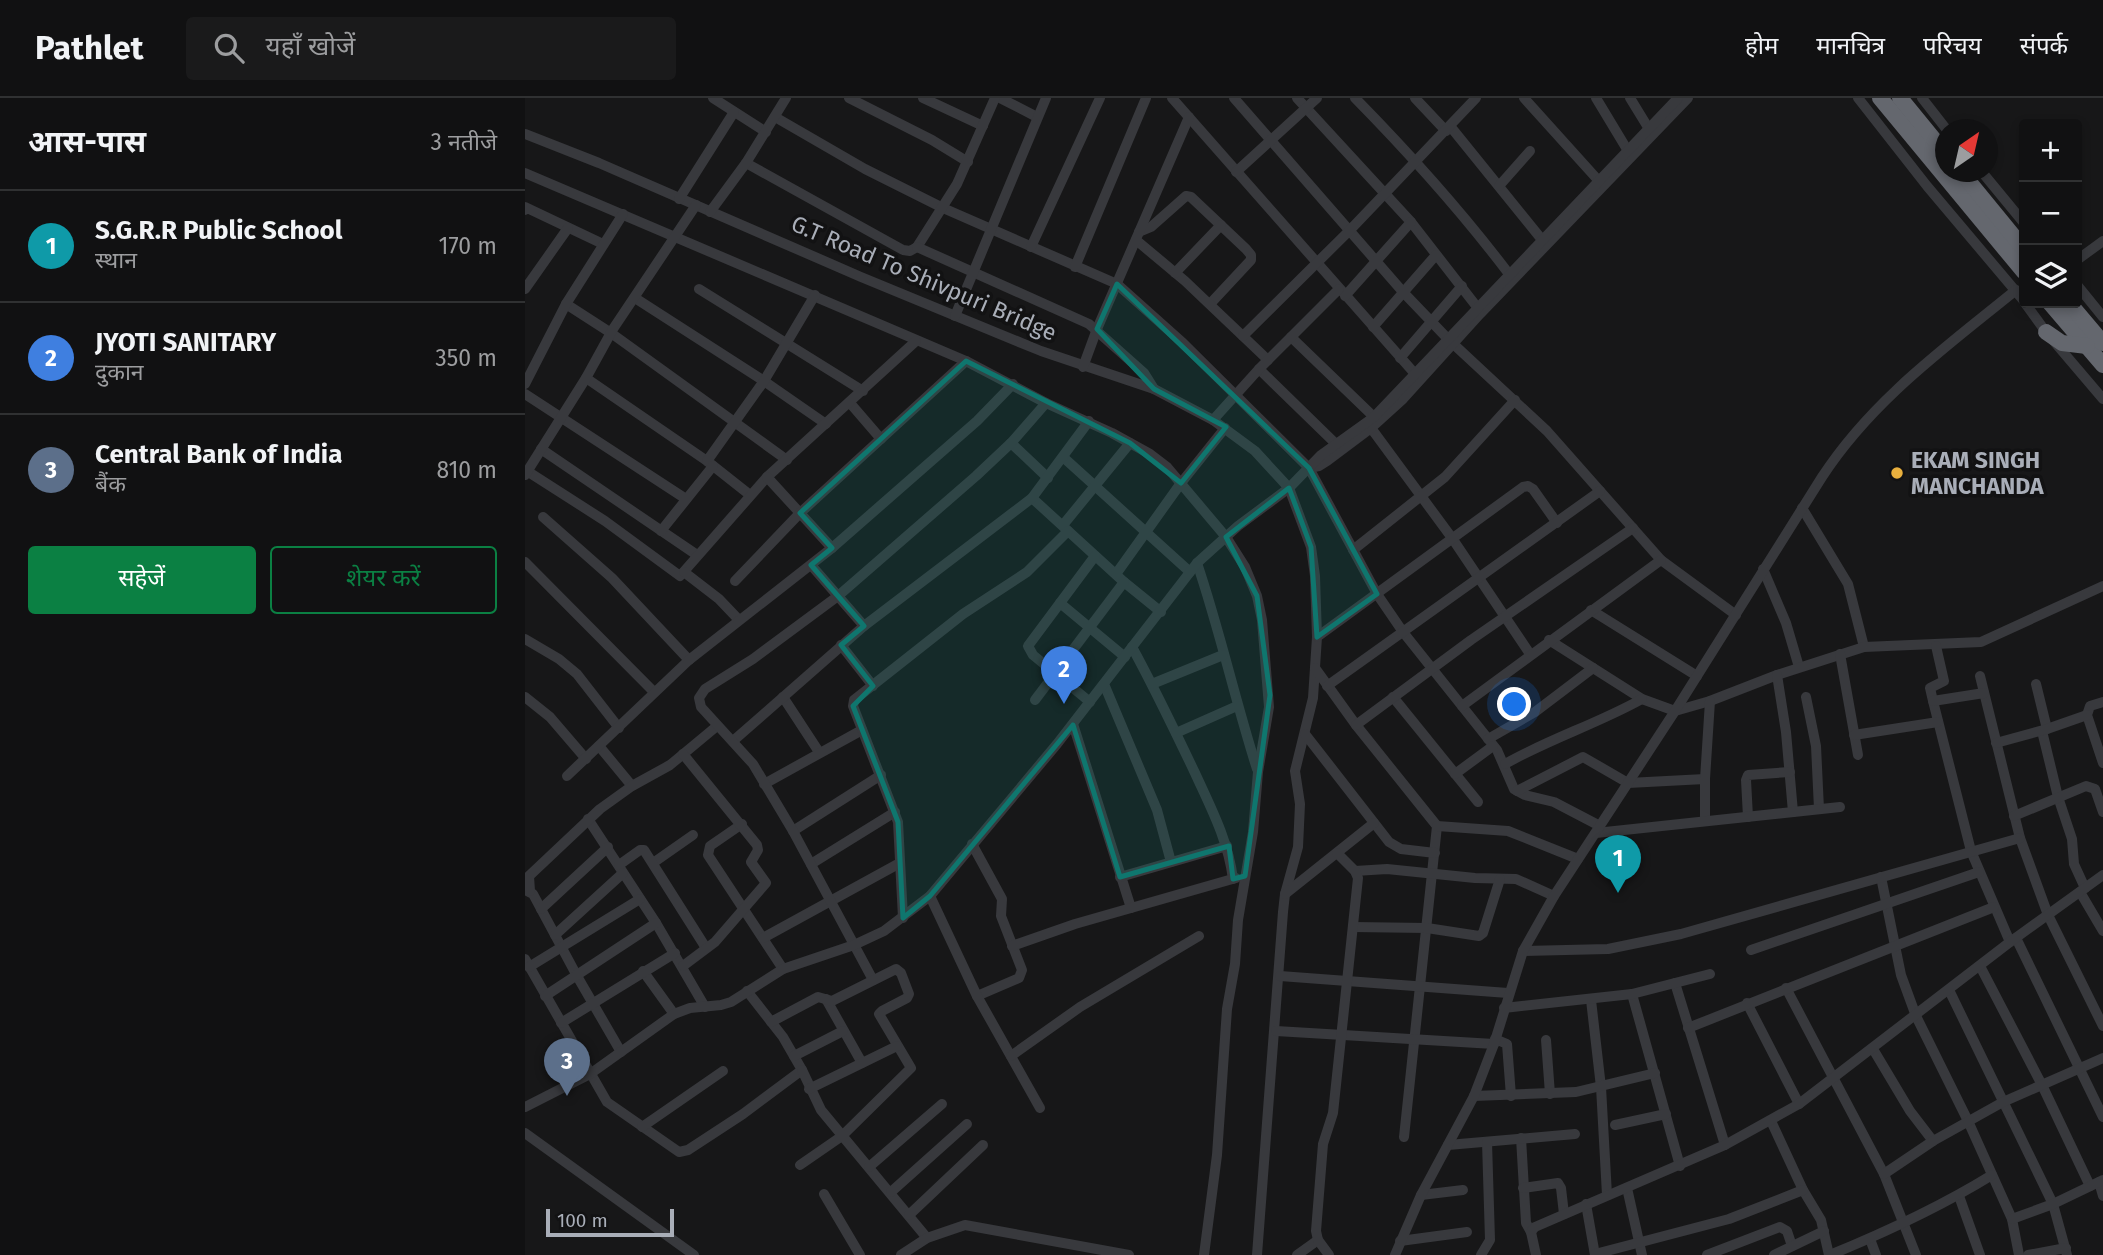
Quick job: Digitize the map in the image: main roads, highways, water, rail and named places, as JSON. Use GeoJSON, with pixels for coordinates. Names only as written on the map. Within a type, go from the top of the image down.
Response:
{"type":"FeatureCollection","features":[{"type":"Feature","properties":{"kind":"highway"},"geometry":{"type":"LineString","coordinates":[[1880,98],[1935,145]]}},
{"type":"Feature","properties":{"kind":"highway"},"geometry":{"type":"LineString","coordinates":[[1900,98],[1918,131],[2019,265]]}},
{"type":"Feature","properties":{"kind":"highway"},"geometry":{"type":"LineString","coordinates":[[1969,182],[2021,245]]}},
{"type":"Feature","properties":{"kind":"highway"},"geometry":{"type":"LineString","coordinates":[[2055,308],[2095,345]]}},
{"type":"Feature","properties":{"kind":"highway"},"geometry":{"type":"LineString","coordinates":[[2072,308],[2095,345],[2103,365]]}},
{"type":"Feature","properties":{"kind":"highway"},"geometry":{"type":"LineString","coordinates":[[2046,332],[2062,343],[2095,345]]}},
{"type":"Feature","properties":{"kind":"place","name":"EKAM SINGH MANCHANDA"},"geometry":{"type":"Point","coordinates":[1897,473]}},
{"type":"Feature","properties":{"kind":"place","name":"JYOTI SANITARY"},"geometry":{"type":"Point","coordinates":[1064,704]}},
{"type":"Feature","properties":{"kind":"place","name":"S.G.R.R Public School"},"geometry":{"type":"Point","coordinates":[1618,893]}},
{"type":"Feature","properties":{"kind":"place","name":"Central Bank of India"},"geometry":{"type":"Point","coordinates":[567,1096]}}]}
